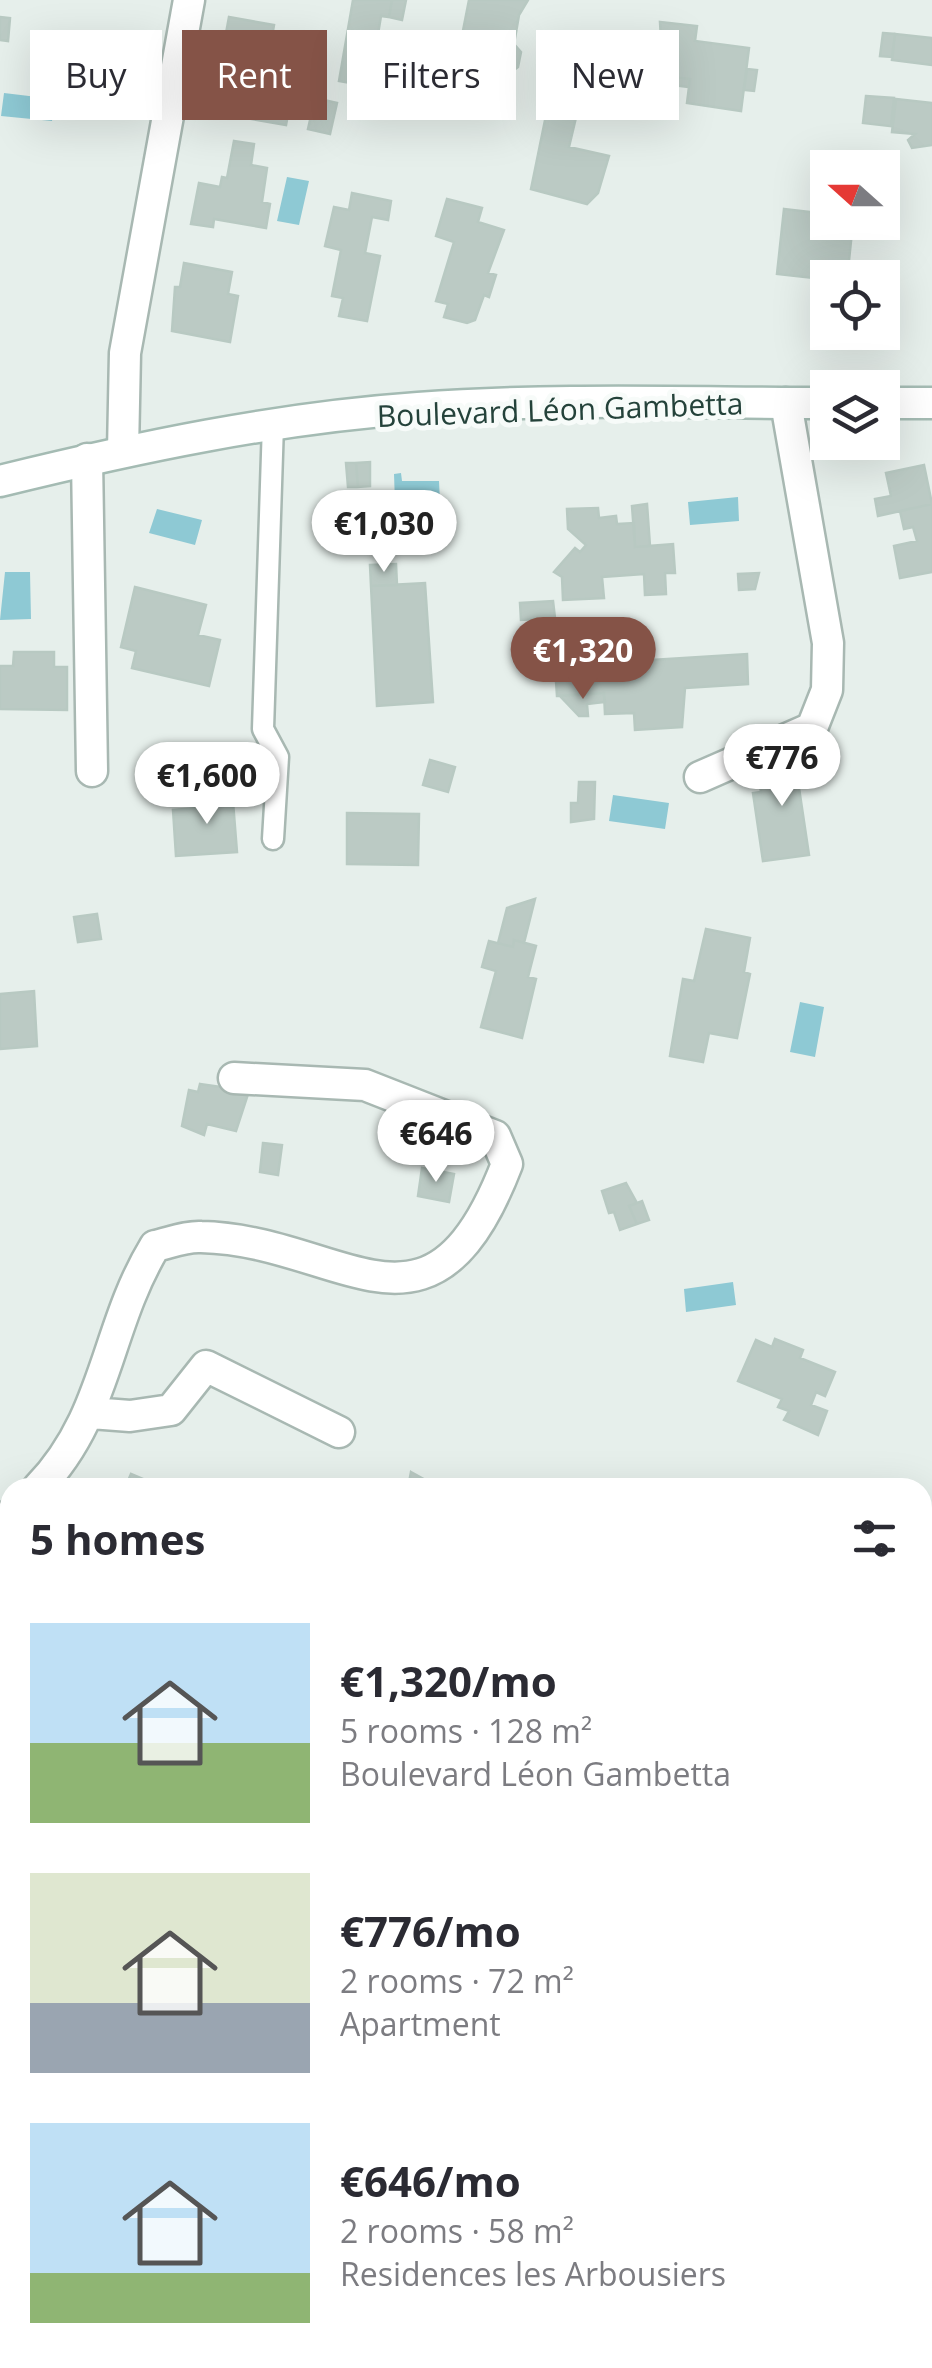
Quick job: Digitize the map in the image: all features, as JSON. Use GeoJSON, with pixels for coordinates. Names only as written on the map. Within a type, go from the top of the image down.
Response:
{"type":"FeatureCollection","features":[{"type":"Feature","properties":{"kind":"street"},"geometry":{"type":"LineString","coordinates":[[123,451],[125,352],[190,0]]}},
{"type":"Feature","properties":{"kind":"street","name":"Boulevard Léon Gambetta"},"geometry":{"type":"LineString","coordinates":[[0,481],[123,451],[273,424],[417,408],[547,402],[810,403]]}},
{"type":"Feature","properties":{"kind":"street"},"geometry":{"type":"LineString","coordinates":[[700,777],[812,728],[827,690],[828,643],[786,403]]}},
{"type":"Feature","properties":{"kind":"street"},"geometry":{"type":"LineString","coordinates":[[900,403],[932,403]]}},
{"type":"Feature","properties":{"kind":"street"},"geometry":{"type":"LineString","coordinates":[[87,460],[92,770]]}},
{"type":"Feature","properties":{"kind":"street"},"geometry":{"type":"LineString","coordinates":[[48,1478],[64,1461],[91,1412],[130,1288],[155,1246],[198,1236],[264,1245],[344,1272],[410,1280],[442,1266],[474,1233],[494,1199],[507,1164],[495,1136],[365,1085],[234,1078]]}},
{"type":"Feature","properties":{"kind":"street"},"geometry":{"type":"LineString","coordinates":[[91,1412],[130,1416],[171,1410],[206,1366],[339,1432]]}},
{"type":"Feature","properties":{"kind":"lane"},"geometry":{"type":"LineString","coordinates":[[273,424],[263,729],[278,757],[273,839]]}},
{"type":"Feature","properties":{"kind":"water"},"geometry":{"type":"Polygon","coordinates":[[[4,93],[30,96],[30,119],[1,116],[4,93]]]}},
{"type":"Feature","properties":{"kind":"water"},"geometry":{"type":"Polygon","coordinates":[[[287,177],[309,181],[299,225],[277,221],[287,177]]]}},
{"type":"Feature","properties":{"kind":"water"},"geometry":{"type":"Polygon","coordinates":[[[401,473],[402,481],[439,481],[440,502],[395,503],[394,474],[401,473]]]}},
{"type":"Feature","properties":{"kind":"water"},"geometry":{"type":"Polygon","coordinates":[[[738,497],[739,521],[690,525],[688,502],[738,497]]]}},
{"type":"Feature","properties":{"kind":"water"},"geometry":{"type":"Polygon","coordinates":[[[157,509],[202,520],[195,545],[149,533],[157,509]]]}},
{"type":"Feature","properties":{"kind":"water"},"geometry":{"type":"Polygon","coordinates":[[[5,572],[30,572],[31,619],[0,620],[5,572]]]}},
{"type":"Feature","properties":{"kind":"water"},"geometry":{"type":"Polygon","coordinates":[[[613,795],[669,803],[665,829],[609,821],[613,795]]]}},
{"type":"Feature","properties":{"kind":"water"},"geometry":{"type":"Polygon","coordinates":[[[800,1002],[824,1007],[815,1057],[790,1052],[800,1002]]]}},
{"type":"Feature","properties":{"kind":"water"},"geometry":{"type":"Polygon","coordinates":[[[733,1282],[736,1305],[686,1312],[684,1289],[733,1282]]]}},
{"type":"Feature","properties":{"kind":"building"},"geometry":{"type":"Polygon","coordinates":[[[353,0],[392,0],[389,17],[381,16],[379,30],[348,30],[353,0]]]}},
{"type":"Feature","properties":{"kind":"building"},"geometry":{"type":"Polygon","coordinates":[[[392,0],[406,0],[402,20],[389,17],[392,0]]]}},
{"type":"Feature","properties":{"kind":"building"},"geometry":{"type":"Polygon","coordinates":[[[469,0],[528,0],[519,15],[516,32],[463,30],[469,0]]]}},
{"type":"Feature","properties":{"kind":"building"},"geometry":{"type":"Polygon","coordinates":[[[0,17],[10,18],[8,41],[0,40],[0,17]]]}},
{"type":"Feature","properties":{"kind":"building"},"geometry":{"type":"Polygon","coordinates":[[[229,17],[274,25],[273,30],[227,30],[229,17]]]}},
{"type":"Feature","properties":{"kind":"building"},"geometry":{"type":"Polygon","coordinates":[[[660,22],[697,26],[695,41],[749,48],[741,111],[687,103],[690,79],[679,78],[679,30],[660,30],[660,22]]]}},
{"type":"Feature","properties":{"kind":"building"},"geometry":{"type":"Polygon","coordinates":[[[883,33],[895,34],[892,57],[880,56],[883,33]]]}},
{"type":"Feature","properties":{"kind":"building"},"geometry":{"type":"Polygon","coordinates":[[[895,34],[932,38],[932,65],[892,60],[895,34]]]}},
{"type":"Feature","properties":{"kind":"building"},"geometry":{"type":"Polygon","coordinates":[[[347,35],[347,82],[339,81],[347,35]]]}},
{"type":"Feature","properties":{"kind":"building"},"geometry":{"type":"Polygon","coordinates":[[[516,46],[521,52],[516,68],[516,46]]]}},
{"type":"Feature","properties":{"kind":"building"},"geometry":{"type":"Polygon","coordinates":[[[747,69],[757,70],[754,91],[744,90],[747,69]]]}},
{"type":"Feature","properties":{"kind":"building"},"geometry":{"type":"Polygon","coordinates":[[[679,78],[690,79],[689,87],[679,86],[679,78]]]}},
{"type":"Feature","properties":{"kind":"building"},"geometry":{"type":"Polygon","coordinates":[[[866,96],[894,98],[891,126],[863,123],[866,96]]]}},
{"type":"Feature","properties":{"kind":"building"},"geometry":{"type":"Polygon","coordinates":[[[896,99],[932,103],[932,145],[912,148],[908,140],[915,134],[892,132],[896,99]]]}},
{"type":"Feature","properties":{"kind":"building"},"geometry":{"type":"Polygon","coordinates":[[[327,101],[337,103],[330,134],[308,129],[310,120],[327,120],[327,101]]]}},
{"type":"Feature","properties":{"kind":"building"},"geometry":{"type":"Polygon","coordinates":[[[257,120],[287,120],[286,125],[257,120]]]}},
{"type":"Feature","properties":{"kind":"building"},"geometry":{"type":"Polygon","coordinates":[[[545,120],[575,120],[569,147],[609,156],[598,193],[587,204],[531,189],[545,120]]]}},
{"type":"Feature","properties":{"kind":"building"},"geometry":{"type":"Polygon","coordinates":[[[234,141],[254,144],[251,165],[267,168],[262,202],[270,204],[266,228],[214,219],[213,227],[191,224],[199,183],[220,187],[222,177],[227,178],[234,141]]]}},
{"type":"Feature","properties":{"kind":"building"},"geometry":{"type":"Polygon","coordinates":[[[352,193],[391,201],[388,220],[372,217],[365,253],[380,256],[367,321],[339,316],[343,298],[332,296],[341,250],[325,246],[334,207],[349,210],[352,193]]]}},
{"type":"Feature","properties":{"kind":"building"},"geometry":{"type":"Polygon","coordinates":[[[447,199],[482,208],[478,222],[504,230],[488,273],[496,275],[489,297],[484,295],[475,320],[467,323],[444,317],[448,304],[436,301],[454,242],[436,236],[447,199]]]}},
{"type":"Feature","properties":{"kind":"building"},"geometry":{"type":"Polygon","coordinates":[[[784,209],[810,212],[810,240],[851,240],[849,260],[810,260],[810,278],[777,274],[784,209]]]}},
{"type":"Feature","properties":{"kind":"building"},"geometry":{"type":"Polygon","coordinates":[[[184,263],[232,272],[228,294],[238,296],[230,342],[172,331],[175,287],[180,287],[184,263]]]}},
{"type":"Feature","properties":{"kind":"building"},"geometry":{"type":"Polygon","coordinates":[[[370,462],[370,486],[358,487],[356,463],[370,462]]]}},
{"type":"Feature","properties":{"kind":"building"},"geometry":{"type":"Polygon","coordinates":[[[346,463],[356,463],[358,487],[348,487],[346,463]]]}},
{"type":"Feature","properties":{"kind":"building"},"geometry":{"type":"Polygon","coordinates":[[[924,465],[932,504],[878,516],[875,499],[891,496],[886,473],[924,465]]]}},
{"type":"Feature","properties":{"kind":"building"},"geometry":{"type":"Polygon","coordinates":[[[647,504],[650,546],[635,547],[632,506],[647,504]]]}},
{"type":"Feature","properties":{"kind":"building"},"geometry":{"type":"Polygon","coordinates":[[[932,504],[932,572],[900,578],[894,546],[917,541],[913,527],[904,529],[900,511],[932,504]]]}},
{"type":"Feature","properties":{"kind":"building"},"geometry":{"type":"Polygon","coordinates":[[[598,508],[599,518],[616,516],[617,524],[634,523],[635,547],[673,544],[675,573],[665,573],[666,594],[645,595],[644,574],[602,577],[604,598],[563,600],[562,577],[554,572],[575,548],[580,552],[586,545],[568,529],[567,509],[598,508]]]}},
{"type":"Feature","properties":{"kind":"building"},"geometry":{"type":"Polygon","coordinates":[[[396,564],[397,585],[371,586],[370,565],[396,564]]]}},
{"type":"Feature","properties":{"kind":"building"},"geometry":{"type":"Polygon","coordinates":[[[759,573],[755,589],[739,590],[738,574],[759,573]]]}},
{"type":"Feature","properties":{"kind":"building"},"geometry":{"type":"Polygon","coordinates":[[[425,583],[433,702],[377,706],[371,586],[425,583]]]}},
{"type":"Feature","properties":{"kind":"building"},"geometry":{"type":"Polygon","coordinates":[[[135,587],[206,605],[198,635],[220,640],[209,686],[132,668],[136,651],[121,647],[135,587]]]}},
{"type":"Feature","properties":{"kind":"building"},"geometry":{"type":"Polygon","coordinates":[[[553,601],[555,618],[521,620],[520,603],[553,601]]]}},
{"type":"Feature","properties":{"kind":"building"},"geometry":{"type":"Polygon","coordinates":[[[14,652],[54,652],[54,667],[67,667],[67,710],[0,709],[0,666],[13,666],[14,652]]]}},
{"type":"Feature","properties":{"kind":"building"},"geometry":{"type":"Polygon","coordinates":[[[747,654],[748,684],[685,688],[682,727],[635,730],[634,713],[605,714],[604,693],[557,696],[555,666],[747,654]]]}},
{"type":"Feature","properties":{"kind":"building"},"geometry":{"type":"Polygon","coordinates":[[[604,693],[605,702],[587,704],[588,716],[579,716],[560,696],[604,693]]]}},
{"type":"Feature","properties":{"kind":"building"},"geometry":{"type":"Polygon","coordinates":[[[810,759],[814,785],[799,788],[809,855],[763,861],[753,793],[761,792],[757,767],[810,759]]]}},
{"type":"Feature","properties":{"kind":"building"},"geometry":{"type":"Polygon","coordinates":[[[430,760],[455,767],[448,792],[423,785],[430,760]]]}},
{"type":"Feature","properties":{"kind":"building"},"geometry":{"type":"Polygon","coordinates":[[[579,782],[595,782],[594,819],[571,822],[571,803],[578,803],[579,782]]]}},
{"type":"Feature","properties":{"kind":"building"},"geometry":{"type":"Polygon","coordinates":[[[232,789],[237,852],[176,856],[173,810],[209,807],[208,790],[232,789]]]}},
{"type":"Feature","properties":{"kind":"building"},"geometry":{"type":"Polygon","coordinates":[[[347,813],[419,814],[418,865],[347,864],[347,813]]]}},
{"type":"Feature","properties":{"kind":"building"},"geometry":{"type":"Polygon","coordinates":[[[535,899],[524,943],[514,940],[513,947],[498,943],[507,908],[535,899]]]}},
{"type":"Feature","properties":{"kind":"building"},"geometry":{"type":"Polygon","coordinates":[[[97,914],[101,939],[78,942],[74,917],[97,914]]]}},
{"type":"Feature","properties":{"kind":"building"},"geometry":{"type":"Polygon","coordinates":[[[706,929],[750,938],[744,972],[750,974],[737,1038],[709,1033],[703,1062],[670,1056],[683,979],[694,981],[706,929]]]}},
{"type":"Feature","properties":{"kind":"building"},"geometry":{"type":"Polygon","coordinates":[[[514,940],[536,946],[528,977],[536,979],[522,1038],[481,1027],[496,971],[482,967],[489,941],[513,947],[514,940]]]}},
{"type":"Feature","properties":{"kind":"building"},"geometry":{"type":"Polygon","coordinates":[[[34,991],[37,1046],[0,1049],[0,994],[34,991]]]}},
{"type":"Feature","properties":{"kind":"building"},"geometry":{"type":"Polygon","coordinates":[[[200,1084],[249,1091],[236,1131],[207,1124],[204,1135],[182,1126],[189,1090],[198,1092],[200,1084]]]}},
{"type":"Feature","properties":{"kind":"building"},"geometry":{"type":"Polygon","coordinates":[[[263,1143],[282,1145],[278,1175],[260,1172],[263,1143]]]}},
{"type":"Feature","properties":{"kind":"building"},"geometry":{"type":"Polygon","coordinates":[[[422,1168],[454,1174],[449,1202],[418,1196],[422,1168]]]}},
{"type":"Feature","properties":{"kind":"building"},"geometry":{"type":"Polygon","coordinates":[[[626,1183],[637,1203],[629,1206],[637,1224],[620,1230],[602,1191],[626,1183]]]}},
{"type":"Feature","properties":{"kind":"building"},"geometry":{"type":"Polygon","coordinates":[[[642,1201],[649,1220],[637,1224],[629,1206],[642,1201]]]}},
{"type":"Feature","properties":{"kind":"building"},"geometry":{"type":"Polygon","coordinates":[[[775,1339],[803,1350],[800,1358],[835,1372],[825,1396],[816,1392],[811,1405],[827,1411],[818,1435],[784,1420],[789,1411],[778,1407],[782,1399],[738,1381],[756,1340],[772,1347],[775,1339]]]}}]}
